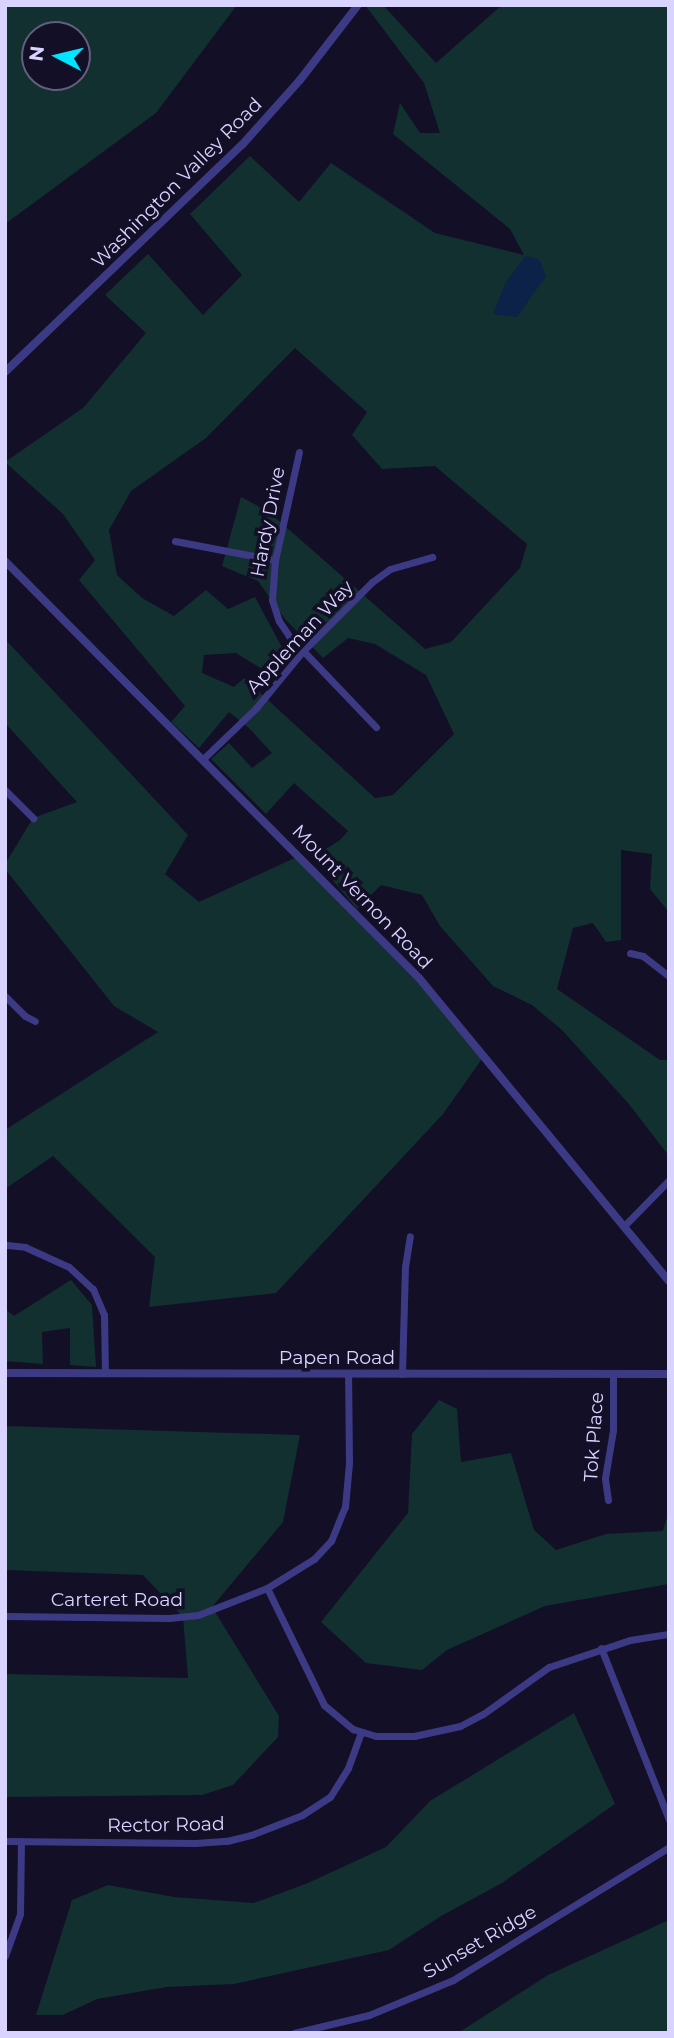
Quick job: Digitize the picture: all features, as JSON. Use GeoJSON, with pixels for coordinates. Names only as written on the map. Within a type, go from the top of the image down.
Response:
{"type":"FeatureCollection","features":[{"type":"Feature","properties":{"kind":"street","name":"Washington Valley Road"},"geometry":{"type":"LineString","coordinates":[[5,372],[242,145],[300,80],[358,5]]}},
{"type":"Feature","properties":{"kind":"street","name":"Hardy Drive"},"geometry":{"type":"LineString","coordinates":[[299,452],[275,560],[272,600],[282,628],[376,727]]}},
{"type":"Feature","properties":{"kind":"street"},"geometry":{"type":"LineString","coordinates":[[175,541],[275,560]]}},
{"type":"Feature","properties":{"kind":"street","name":"Appleman Way"},"geometry":{"type":"LineString","coordinates":[[204,759],[256,708],[302,652],[382,574],[432,557]]}},
{"type":"Feature","properties":{"kind":"street","name":"Mount Vernon Road"},"geometry":{"type":"LineString","coordinates":[[5,561],[421,980],[669,1280]]}},
{"type":"Feature","properties":{"kind":"street"},"geometry":{"type":"LineString","coordinates":[[5,790],[33,818]]}},
{"type":"Feature","properties":{"kind":"street"},"geometry":{"type":"LineString","coordinates":[[630,953],[643,956],[669,976]]}},
{"type":"Feature","properties":{"kind":"street"},"geometry":{"type":"LineString","coordinates":[[5,996],[25,1016],[35,1021]]}},
{"type":"Feature","properties":{"kind":"street"},"geometry":{"type":"LineString","coordinates":[[624,1226],[669,1180]]}},
{"type":"Feature","properties":{"kind":"street"},"geometry":{"type":"LineString","coordinates":[[402,1374],[405,1267],[410,1236]]}},
{"type":"Feature","properties":{"kind":"street"},"geometry":{"type":"LineString","coordinates":[[7,1245],[25,1247],[69,1268],[93,1289],[104,1315],[104,1372]]}},
{"type":"Feature","properties":{"kind":"street","name":"Papen Road"},"geometry":{"type":"LineString","coordinates":[[5,1373],[669,1374]]}},
{"type":"Feature","properties":{"kind":"street","name":"Carteret Road"},"geometry":{"type":"LineString","coordinates":[[5,1616],[184,1617],[235,1603],[267,1588],[314,1559],[337,1531],[345,1507],[349,1463],[348,1374]]}},
{"type":"Feature","properties":{"kind":"street","name":"Tok Place"},"geometry":{"type":"LineString","coordinates":[[608,1500],[605,1478],[613,1430],[613,1376]]}},
{"type":"Feature","properties":{"kind":"street"},"geometry":{"type":"LineString","coordinates":[[267,1588],[324,1705],[337,1718],[361,1733],[398,1737],[457,1727],[483,1714],[549,1667],[601,1648],[669,1634]]}},
{"type":"Feature","properties":{"kind":"street"},"geometry":{"type":"LineString","coordinates":[[601,1648],[669,1820]]}},
{"type":"Feature","properties":{"kind":"street","name":"Rector Road"},"geometry":{"type":"LineString","coordinates":[[5,1841],[195,1843],[227,1841],[251,1835],[302,1815],[330,1797],[348,1768],[361,1733]]}},
{"type":"Feature","properties":{"kind":"street"},"geometry":{"type":"LineString","coordinates":[[5,1956],[20,1914],[21,1841]]}},
{"type":"Feature","properties":{"kind":"street","name":"Sunset Ridge"},"geometry":{"type":"LineString","coordinates":[[294,2033],[369,2015],[453,1980],[669,1847]]}},
{"type":"Feature","properties":{"kind":"green space"},"geometry":{"type":"Polygon","coordinates":[[[5,5],[237,5],[156,113],[5,224],[5,5]]]}},
{"type":"Feature","properties":{"kind":"green space"},"geometry":{"type":"Polygon","coordinates":[[[365,5],[383,5],[436,63],[502,5],[669,5],[669,912],[650,889],[652,854],[621,850],[621,940],[606,942],[593,923],[573,928],[557,989],[660,1060],[669,1060],[669,1156],[628,1103],[562,1030],[532,1005],[493,986],[440,926],[422,895],[381,885],[357,909],[313,857],[340,840],[348,831],[294,783],[266,814],[211,759],[229,743],[252,768],[272,753],[249,728],[229,712],[199,748],[171,722],[185,706],[79,580],[95,560],[63,514],[5,462],[83,408],[146,333],[105,295],[148,254],[203,315],[242,275],[190,214],[250,156],[299,202],[331,163],[435,233],[524,255],[510,229],[393,134],[400,103],[420,133],[440,133],[424,83],[365,5]],[[295,348],[206,438],[131,491],[109,530],[117,575],[142,598],[174,616],[206,590],[228,609],[255,597],[286,655],[270,674],[236,653],[204,655],[202,673],[234,687],[244,678],[375,798],[393,795],[454,734],[426,675],[375,644],[348,638],[323,658],[285,619],[258,581],[222,566],[241,497],[269,512],[425,649],[451,642],[520,568],[527,544],[435,466],[382,469],[352,435],[367,412],[295,348]]]}},
{"type":"Feature","properties":{"kind":"green space"},"geometry":{"type":"Polygon","coordinates":[[[5,639],[188,835],[165,874],[199,902],[299,856],[419,978],[484,1056],[443,1114],[276,1293],[149,1307],[155,1257],[53,1156],[5,1189],[5,1130],[158,1032],[114,1006],[5,869],[5,864],[33,818],[77,802],[5,723],[5,639]]]}},
{"type":"Feature","properties":{"kind":"green space"},"geometry":{"type":"Polygon","coordinates":[[[71,1280],[92,1305],[96,1367],[70,1365],[70,1328],[42,1332],[43,1364],[5,1361],[5,1309],[14,1316],[71,1280]]]}},
{"type":"Feature","properties":{"kind":"green space"},"geometry":{"type":"Polygon","coordinates":[[[439,1400],[457,1409],[461,1462],[511,1453],[534,1530],[556,1550],[606,1534],[663,1531],[669,1510],[669,1584],[545,1606],[447,1650],[422,1670],[366,1663],[321,1622],[408,1513],[412,1434],[439,1400]]]}},
{"type":"Feature","properties":{"kind":"green space"},"geometry":{"type":"Polygon","coordinates":[[[5,1426],[300,1435],[283,1522],[212,1607],[279,1716],[278,1737],[233,1785],[202,1795],[5,1797],[5,1674],[188,1678],[183,1617],[143,1575],[5,1570],[5,1426]]]}},
{"type":"Feature","properties":{"kind":"green space"},"geometry":{"type":"Polygon","coordinates":[[[574,1713],[615,1804],[502,1883],[441,1916],[389,1950],[234,1984],[167,1987],[97,1999],[63,2015],[36,2015],[72,1900],[108,1885],[174,1897],[254,1903],[308,1883],[386,1847],[430,1801],[574,1713]]]}},
{"type":"Feature","properties":{"kind":"green space"},"geometry":{"type":"Polygon","coordinates":[[[669,1920],[669,2033],[458,2033],[548,1975],[669,1920]]]}},
{"type":"Feature","properties":{"kind":"water"},"geometry":{"type":"Polygon","coordinates":[[[525,256],[539,259],[546,276],[517,317],[493,314],[505,284],[525,256]]]}}]}
